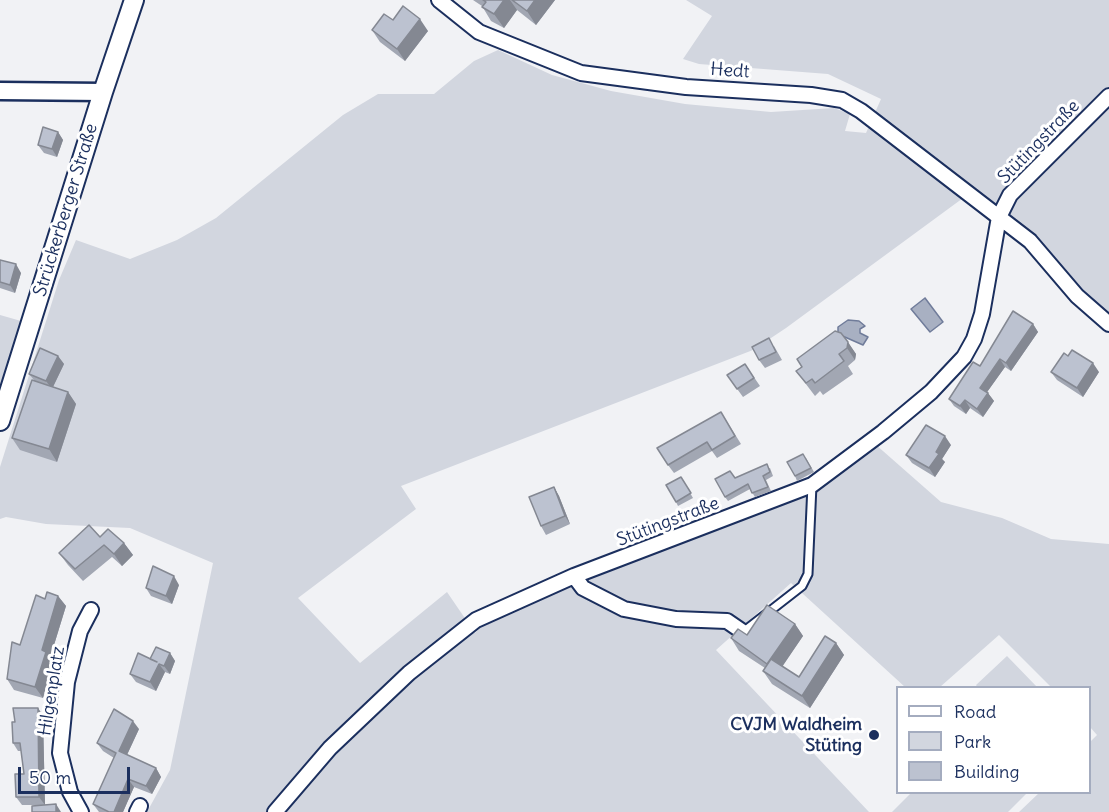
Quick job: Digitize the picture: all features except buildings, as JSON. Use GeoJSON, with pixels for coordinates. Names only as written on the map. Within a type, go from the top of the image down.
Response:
{"type":"FeatureCollection","features":[{"type":"Feature","properties":{"kind":"main road","name":"Strückerberger Straße"},"geometry":{"type":"LineString","coordinates":[[0,421],[134,0]]}},
{"type":"Feature","properties":{"kind":"street","name":"Hedt"},"geometry":{"type":"LineString","coordinates":[[439,0],[479,32],[581,73],[686,87],[811,95],[842,100],[861,111],[999,217]]}},
{"type":"Feature","properties":{"kind":"street"},"geometry":{"type":"LineString","coordinates":[[0,91],[103,92]]}},
{"type":"Feature","properties":{"kind":"street","name":"Stütingstraße"},"geometry":{"type":"LineString","coordinates":[[275,812],[330,748],[409,673],[465,627],[493,611],[574,576],[812,485],[883,432],[951,373],[964,357],[982,314],[999,217],[1010,195],[1109,96]]}},
{"type":"Feature","properties":{"kind":"street"},"geometry":{"type":"LineString","coordinates":[[999,217],[1030,242],[1077,296],[1109,324]]}},
{"type":"Feature","properties":{"kind":"street"},"geometry":{"type":"LineString","coordinates":[[574,576],[583,588],[624,609],[676,619],[728,621],[743,632]]}},
{"type":"Feature","properties":{"kind":"street","name":"Hilgenplatz"},"geometry":{"type":"LineString","coordinates":[[81,812],[70,792],[60,753],[67,682],[80,631],[91,610]]}},
{"type":"Feature","properties":{"kind":"lane"},"geometry":{"type":"LineString","coordinates":[[743,632],[802,586],[808,573],[812,485]]}},
{"type":"Feature","properties":{"kind":"green space"},"geometry":{"type":"Polygon","coordinates":[[[686,0],[1109,0],[1109,317],[974,190],[753,350],[401,486],[416,509],[298,598],[360,663],[447,592],[475,633],[492,616],[792,499],[875,444],[941,502],[1002,518],[1051,539],[1109,544],[1109,812],[1019,812],[1038,794],[1091,794],[1091,741],[1097,735],[1091,728],[1091,686],[1050,686],[999,635],[941,686],[904,686],[791,583],[716,650],[869,812],[147,812],[170,770],[213,563],[130,528],[46,524],[6,517],[0,519],[0,467],[59,280],[76,240],[130,259],[177,240],[216,218],[343,115],[378,94],[434,94],[474,61],[498,50],[552,75],[611,91],[685,104],[771,112],[834,108],[850,114],[845,131],[866,133],[881,99],[828,74],[699,64],[683,59],[712,16],[686,0]]]}},
{"type":"Feature","properties":{"kind":"green space"},"geometry":{"type":"Polygon","coordinates":[[[0,315],[21,321],[0,386],[0,315]]]}},
{"type":"Feature","properties":{"kind":"green space"},"geometry":{"type":"Polygon","coordinates":[[[1007,656],[1036,686],[977,686],[1007,656]]]}},
{"type":"Feature","properties":{"kind":"green space"},"geometry":{"type":"Polygon","coordinates":[[[910,794],[1026,794],[1008,812],[892,812],[910,794]]]}},
{"type":"Feature","properties":{"kind":"water"},"geometry":{"type":"Polygon","coordinates":[[[925,298],[943,322],[930,332],[911,309],[925,298]]]}},
{"type":"Feature","properties":{"kind":"water"},"geometry":{"type":"Polygon","coordinates":[[[848,320],[859,321],[865,326],[860,329],[860,333],[868,337],[863,345],[838,334],[838,327],[848,320]]]}},
{"type":"Feature","properties":{"kind":"place","name":"CVJM Waldheim Stüting"},"geometry":{"type":"Point","coordinates":[874,735]}}]}
